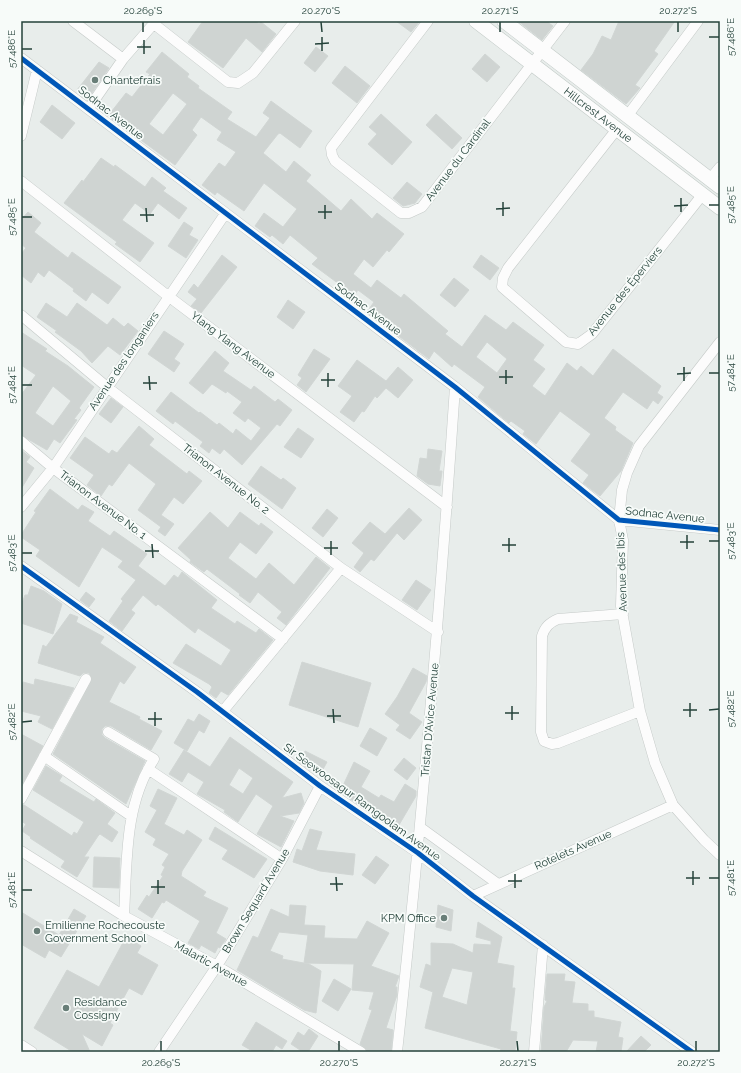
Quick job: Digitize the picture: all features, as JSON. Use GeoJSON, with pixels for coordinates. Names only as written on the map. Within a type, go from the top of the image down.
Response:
{"type":"FeatureCollection","features":[{"type":"Feature","properties":{"kind":"main road","name":"Hillcrest Avenue"},"geometry":{"type":"LineString","coordinates":[[476,21],[720,208]]}},
{"type":"Feature","properties":{"kind":"main road","name":"Hillcrest Avenue"},"geometry":{"type":"LineString","coordinates":[[504,21],[543,49],[715,183]]}},
{"type":"Feature","properties":{"kind":"street"},"geometry":{"type":"LineString","coordinates":[[73,21],[123,59]]}},
{"type":"Feature","properties":{"kind":"street"},"geometry":{"type":"LineString","coordinates":[[89,108],[123,59],[155,22],[228,82],[238,83],[253,73],[295,21]]}},
{"type":"Feature","properties":{"kind":"street","name":"Avenue du Cardinal"},"geometry":{"type":"LineString","coordinates":[[428,21],[331,148],[335,161],[401,212],[409,213],[422,207],[532,63]]}},
{"type":"Feature","properties":{"kind":"street"},"geometry":{"type":"LineString","coordinates":[[532,63],[565,21]]}},
{"type":"Feature","properties":{"kind":"street"},"geometry":{"type":"LineString","coordinates":[[628,115],[698,21]]}},
{"type":"Feature","properties":{"kind":"street","name":"Sodnac Avenue"},"geometry":{"type":"LineString","coordinates":[[21,58],[89,108],[225,214],[455,387],[619,520],[720,530]]}},
{"type":"Feature","properties":{"kind":"street"},"geometry":{"type":"LineString","coordinates":[[21,136],[37,70]]}},
{"type":"Feature","properties":{"kind":"street","name":"Avenue des Éperviers"},"geometry":{"type":"LineString","coordinates":[[616,129],[508,268],[503,278],[502,287],[566,342],[578,344],[592,334],[703,194]]}},
{"type":"Feature","properties":{"kind":"street"},"geometry":{"type":"LineString","coordinates":[[715,183],[720,167]]}},
{"type":"Feature","properties":{"kind":"street","name":"Ylang Ylang Avenue"},"geometry":{"type":"LineString","coordinates":[[21,181],[168,296],[447,507]]}},
{"type":"Feature","properties":{"kind":"street","name":"Avenue des longaniers"},"geometry":{"type":"LineString","coordinates":[[21,507],[53,468],[168,296],[225,214]]}},
{"type":"Feature","properties":{"kind":"street","name":"Trianon Avenue No. 2"},"geometry":{"type":"LineString","coordinates":[[21,315],[107,387],[341,568],[438,632]]}},
{"type":"Feature","properties":{"kind":"street","name":"Avenue des Ibis"},"geometry":{"type":"LineString","coordinates":[[720,342],[639,446],[627,473],[622,490],[619,520],[623,540],[623,614],[640,711],[655,764],[673,805],[704,840],[720,855]]}},
{"type":"Feature","properties":{"kind":"street","name":"Tristan D'Avice Avenue"},"geometry":{"type":"LineString","coordinates":[[397,1052],[418,853],[438,632],[455,387]]}},
{"type":"Feature","properties":{"kind":"street","name":"Trianon Avenue No. 1"},"geometry":{"type":"LineString","coordinates":[[21,441],[53,468],[283,639]]}},
{"type":"Feature","properties":{"kind":"street"},"geometry":{"type":"LineString","coordinates":[[223,711],[341,568]]}},
{"type":"Feature","properties":{"kind":"street","name":"Sir Seewoosagur Ramgoolam Avenue"},"geometry":{"type":"LineString","coordinates":[[22,569],[223,711],[320,786],[418,853],[473,896],[543,945],[681,1048],[692,1052]]}},
{"type":"Feature","properties":{"kind":"street"},"geometry":{"type":"LineString","coordinates":[[623,614],[558,619],[549,623],[544,629],[542,636],[541,732],[544,741],[552,744],[558,743],[640,711]]}},
{"type":"Feature","properties":{"kind":"street"},"geometry":{"type":"LineString","coordinates":[[21,799],[86,679]]}},
{"type":"Feature","properties":{"kind":"street"},"geometry":{"type":"LineString","coordinates":[[108,732],[154,759],[136,794],[131,816],[124,916]]}},
{"type":"Feature","properties":{"kind":"street"},"geometry":{"type":"LineString","coordinates":[[44,756],[131,816]]}},
{"type":"Feature","properties":{"kind":"street"},"geometry":{"type":"LineString","coordinates":[[148,769],[282,859]]}},
{"type":"Feature","properties":{"kind":"street","name":"Brown Sequard Avenue"},"geometry":{"type":"LineString","coordinates":[[159,1052],[217,966],[282,859],[320,786]]}},
{"type":"Feature","properties":{"kind":"street","name":"Rotelets Avenue"},"geometry":{"type":"LineString","coordinates":[[473,896],[673,805]]}},
{"type":"Feature","properties":{"kind":"street"},"geometry":{"type":"LineString","coordinates":[[420,828],[498,884]]}},
{"type":"Feature","properties":{"kind":"street","name":"Malartic Avenue"},"geometry":{"type":"LineString","coordinates":[[21,851],[124,916],[217,966],[362,1052]]}},
{"type":"Feature","properties":{"kind":"street"},"geometry":{"type":"LineString","coordinates":[[534,1052],[543,945]]}},
{"type":"Feature","properties":{"kind":"street"},"geometry":{"type":"LineString","coordinates":[[21,1045],[32,1052]]}},
{"type":"Feature","properties":{"kind":"building"},"geometry":{"type":"Polygon","coordinates":[[[203,21],[255,21],[259,24],[261,22],[276,34],[262,52],[246,38],[223,68],[188,42],[203,21]]]}},
{"type":"Feature","properties":{"kind":"building"},"geometry":{"type":"Polygon","coordinates":[[[396,21],[420,21],[411,32],[396,21]]]}},
{"type":"Feature","properties":{"kind":"building"},"geometry":{"type":"Polygon","coordinates":[[[518,21],[546,21],[553,26],[542,40],[518,21]]]}},
{"type":"Feature","properties":{"kind":"building"},"geometry":{"type":"Polygon","coordinates":[[[619,21],[675,21],[654,51],[658,54],[635,85],[640,88],[626,104],[581,70],[593,54],[602,36],[611,40],[619,21]]]}},
{"type":"Feature","properties":{"kind":"building"},"geometry":{"type":"Polygon","coordinates":[[[316,47],[328,56],[315,72],[304,63],[316,47]]]}},
{"type":"Feature","properties":{"kind":"building"},"geometry":{"type":"Polygon","coordinates":[[[162,52],[189,74],[187,77],[199,86],[198,88],[232,112],[227,119],[256,137],[270,118],[263,113],[271,101],[312,131],[300,148],[280,133],[263,153],[286,172],[294,161],[311,175],[306,181],[341,211],[351,199],[372,219],[377,213],[404,234],[389,252],[387,250],[373,267],[364,259],[353,274],[371,288],[377,280],[401,298],[404,294],[448,331],[445,334],[462,347],[485,315],[506,330],[513,322],[544,345],[533,360],[545,369],[532,386],[545,396],[567,363],[577,371],[581,366],[593,376],[613,349],[661,386],[657,393],[663,397],[658,404],[653,400],[647,409],[623,392],[604,418],[616,427],[615,430],[633,443],[621,471],[600,496],[583,483],[589,475],[571,461],[591,434],[560,411],[536,444],[523,434],[525,431],[511,421],[509,423],[478,397],[485,387],[454,364],[452,367],[434,351],[429,359],[367,312],[374,302],[358,290],[351,300],[340,291],[343,287],[312,264],[318,258],[290,235],[283,244],[272,235],[270,237],[255,226],[264,213],[283,227],[297,209],[264,183],[244,211],[217,192],[215,195],[202,185],[219,163],[225,167],[236,152],[217,140],[222,132],[201,117],[192,130],[197,135],[175,165],[108,116],[126,93],[132,97],[150,74],[146,72],[162,52]],[[173,93],[149,124],[163,135],[187,104],[173,93]],[[487,342],[476,357],[497,373],[507,359],[487,342]]]}},
{"type":"Feature","properties":{"kind":"building"},"geometry":{"type":"Polygon","coordinates":[[[485,54],[500,67],[487,82],[472,69],[485,54]]]}},
{"type":"Feature","properties":{"kind":"building","name":"Chantefrais"},"geometry":{"type":"Polygon","coordinates":[[[99,62],[109,68],[87,100],[77,90],[99,62]]]}},
{"type":"Feature","properties":{"kind":"building"},"geometry":{"type":"Polygon","coordinates":[[[345,66],[370,86],[357,103],[332,83],[345,66]]]}},
{"type":"Feature","properties":{"kind":"building"},"geometry":{"type":"Polygon","coordinates":[[[52,105],[75,123],[62,139],[40,122],[52,105]]]}},
{"type":"Feature","properties":{"kind":"building"},"geometry":{"type":"Polygon","coordinates":[[[381,114],[412,142],[392,165],[368,144],[377,134],[369,127],[381,114]]]}},
{"type":"Feature","properties":{"kind":"building"},"geometry":{"type":"Polygon","coordinates":[[[436,114],[462,138],[452,149],[426,125],[436,114]]]}},
{"type":"Feature","properties":{"kind":"building"},"geometry":{"type":"Polygon","coordinates":[[[101,158],[114,167],[115,165],[145,187],[152,177],[166,188],[163,191],[187,208],[179,219],[158,203],[150,214],[135,203],[122,220],[154,243],[140,262],[115,244],[117,242],[64,203],[82,180],[83,182],[101,158]]]}},
{"type":"Feature","properties":{"kind":"building"},"geometry":{"type":"Polygon","coordinates":[[[407,182],[422,194],[415,203],[403,206],[393,198],[407,182]]]}},
{"type":"Feature","properties":{"kind":"building"},"geometry":{"type":"Polygon","coordinates":[[[28,212],[41,223],[34,232],[68,258],[72,252],[121,287],[108,304],[92,292],[86,301],[73,291],[74,289],[49,270],[44,277],[38,272],[31,283],[21,275],[21,254],[26,248],[21,244],[21,220],[28,212]]]}},
{"type":"Feature","properties":{"kind":"building"},"geometry":{"type":"Polygon","coordinates":[[[184,222],[193,228],[189,235],[198,240],[186,258],[168,246],[184,222]]]}},
{"type":"Feature","properties":{"kind":"building"},"geometry":{"type":"Polygon","coordinates":[[[222,255],[237,267],[201,313],[191,306],[197,299],[188,292],[194,284],[198,288],[222,255]]]}},
{"type":"Feature","properties":{"kind":"building"},"geometry":{"type":"Polygon","coordinates":[[[481,255],[499,268],[490,280],[473,267],[481,255]]]}},
{"type":"Feature","properties":{"kind":"building"},"geometry":{"type":"Polygon","coordinates":[[[454,278],[469,290],[455,307],[440,295],[454,278]]]}},
{"type":"Feature","properties":{"kind":"building"},"geometry":{"type":"Polygon","coordinates":[[[288,300],[305,312],[293,329],[277,317],[288,300]]]}},
{"type":"Feature","properties":{"kind":"building"},"geometry":{"type":"Polygon","coordinates":[[[46,303],[67,317],[77,303],[107,325],[113,318],[124,327],[128,323],[138,331],[120,355],[108,346],[92,363],[81,351],[37,317],[46,303]]]}},
{"type":"Feature","properties":{"kind":"building"},"geometry":{"type":"Polygon","coordinates":[[[164,331],[184,344],[174,359],[180,363],[174,372],[148,354],[164,331]]]}},
{"type":"Feature","properties":{"kind":"building"},"geometry":{"type":"Polygon","coordinates":[[[21,332],[47,349],[45,351],[68,366],[94,387],[79,408],[81,410],[74,419],[77,420],[60,443],[54,439],[47,450],[21,435],[21,395],[36,375],[21,365],[21,332]],[[53,386],[35,413],[53,426],[71,401],[53,386]]]}},
{"type":"Feature","properties":{"kind":"building"},"geometry":{"type":"Polygon","coordinates":[[[314,349],[330,359],[306,392],[297,385],[302,378],[298,375],[314,349]]]}},
{"type":"Feature","properties":{"kind":"building"},"geometry":{"type":"Polygon","coordinates":[[[215,351],[229,363],[223,371],[251,390],[254,386],[275,402],[278,399],[292,410],[280,426],[277,424],[242,465],[224,449],[220,454],[212,448],[209,453],[200,446],[203,442],[175,421],[173,424],[156,411],[171,392],[217,425],[219,423],[233,434],[236,429],[251,441],[261,428],[248,418],[245,422],[233,413],[242,402],[227,391],[226,393],[212,384],[203,394],[189,383],[215,351]]]}},
{"type":"Feature","properties":{"kind":"building"},"geometry":{"type":"Polygon","coordinates":[[[357,360],[386,381],[398,367],[413,380],[398,398],[386,388],[377,398],[375,396],[364,412],[362,411],[354,422],[340,412],[352,396],[338,386],[357,360]]]}},
{"type":"Feature","properties":{"kind":"building"},"geometry":{"type":"Polygon","coordinates":[[[111,398],[123,407],[111,423],[99,414],[111,398]]]}},
{"type":"Feature","properties":{"kind":"building"},"geometry":{"type":"Polygon","coordinates":[[[139,426],[154,439],[149,445],[187,474],[189,471],[202,481],[183,504],[174,497],[161,515],[174,524],[165,536],[158,531],[161,527],[138,510],[156,484],[129,463],[112,486],[109,484],[101,496],[87,485],[94,475],[70,458],[85,437],[109,454],[112,450],[117,453],[139,426]]]}},
{"type":"Feature","properties":{"kind":"building"},"geometry":{"type":"Polygon","coordinates":[[[298,428],[314,439],[301,458],[284,447],[298,428]]]}},
{"type":"Feature","properties":{"kind":"building"},"geometry":{"type":"Polygon","coordinates":[[[428,449],[442,451],[439,471],[442,471],[440,486],[428,484],[417,476],[420,458],[427,459],[428,449]]]}},
{"type":"Feature","properties":{"kind":"building"},"geometry":{"type":"Polygon","coordinates":[[[21,450],[30,457],[26,462],[34,468],[21,489],[21,450]]]}},
{"type":"Feature","properties":{"kind":"building"},"geometry":{"type":"Polygon","coordinates":[[[261,466],[281,480],[283,478],[296,488],[282,509],[248,484],[261,466]]]}},
{"type":"Feature","properties":{"kind":"building"},"geometry":{"type":"Polygon","coordinates":[[[50,489],[78,510],[82,505],[94,512],[88,521],[110,536],[114,531],[147,554],[138,566],[165,586],[174,575],[178,578],[182,572],[217,600],[211,608],[235,624],[237,621],[256,633],[259,629],[273,640],[228,695],[221,691],[216,698],[209,693],[212,687],[209,684],[173,663],[186,644],[221,666],[231,650],[198,628],[195,633],[158,604],[156,606],[143,595],[131,610],[135,613],[122,631],[109,621],[123,601],[121,599],[136,580],[118,567],[123,561],[102,547],[79,587],[36,556],[40,550],[21,537],[21,535],[36,512],[34,511],[50,489]]]}},
{"type":"Feature","properties":{"kind":"building"},"geometry":{"type":"Polygon","coordinates":[[[409,508],[422,520],[404,540],[397,533],[374,561],[371,559],[360,572],[354,567],[364,553],[352,543],[370,522],[385,534],[409,508]]]}},
{"type":"Feature","properties":{"kind":"building"},"geometry":{"type":"Polygon","coordinates":[[[327,509],[338,518],[323,537],[312,528],[327,509]]]}},
{"type":"Feature","properties":{"kind":"building"},"geometry":{"type":"Polygon","coordinates":[[[210,512],[228,528],[240,512],[259,526],[261,523],[273,532],[256,554],[240,542],[228,558],[256,579],[269,563],[294,585],[316,557],[330,568],[286,625],[277,618],[282,612],[258,592],[250,603],[207,569],[204,572],[190,562],[191,560],[178,548],[210,512]]]}},
{"type":"Feature","properties":{"kind":"building"},"geometry":{"type":"Polygon","coordinates":[[[416,580],[431,590],[417,610],[402,600],[416,580]]]}},
{"type":"Feature","properties":{"kind":"building"},"geometry":{"type":"Polygon","coordinates":[[[31,586],[44,591],[62,604],[53,634],[21,623],[21,606],[25,595],[28,595],[31,586]]]}},
{"type":"Feature","properties":{"kind":"building"},"geometry":{"type":"Polygon","coordinates":[[[86,592],[95,599],[89,607],[80,600],[86,592]]]}},
{"type":"Feature","properties":{"kind":"building"},"geometry":{"type":"Polygon","coordinates":[[[70,614],[78,617],[76,622],[104,637],[100,643],[136,667],[124,684],[120,681],[109,702],[140,717],[139,719],[162,731],[151,750],[111,726],[105,726],[102,729],[102,735],[105,738],[145,761],[126,804],[53,754],[92,679],[89,673],[83,673],[80,676],[38,663],[43,645],[46,647],[70,614]]]}},
{"type":"Feature","properties":{"kind":"building"},"geometry":{"type":"Polygon","coordinates":[[[302,662],[371,683],[358,727],[289,705],[302,662]]]}},
{"type":"Feature","properties":{"kind":"building"},"geometry":{"type":"Polygon","coordinates":[[[413,668],[427,676],[426,682],[409,713],[422,722],[410,739],[396,730],[400,725],[385,714],[397,697],[413,668]]]}},
{"type":"Feature","properties":{"kind":"building"},"geometry":{"type":"Polygon","coordinates":[[[35,679],[74,688],[52,729],[38,722],[41,716],[21,711],[21,692],[23,682],[34,685],[35,679]]]}},
{"type":"Feature","properties":{"kind":"building"},"geometry":{"type":"Polygon","coordinates":[[[199,714],[210,721],[204,733],[199,730],[187,751],[174,743],[188,719],[194,722],[199,714]]]}},
{"type":"Feature","properties":{"kind":"building"},"geometry":{"type":"Polygon","coordinates":[[[370,728],[387,738],[377,756],[360,746],[370,728]]]}},
{"type":"Feature","properties":{"kind":"building"},"geometry":{"type":"Polygon","coordinates":[[[21,734],[43,746],[23,783],[21,782],[21,734]]]}},
{"type":"Feature","properties":{"kind":"building"},"geometry":{"type":"Polygon","coordinates":[[[230,737],[293,782],[282,798],[301,793],[304,803],[299,813],[280,816],[294,821],[281,847],[257,834],[273,806],[256,794],[238,822],[224,812],[225,810],[197,794],[204,782],[188,772],[182,782],[169,774],[184,750],[210,767],[230,737]],[[239,768],[229,785],[243,794],[253,778],[239,768]]]}},
{"type":"Feature","properties":{"kind":"building"},"geometry":{"type":"Polygon","coordinates":[[[305,751],[327,762],[321,773],[311,768],[310,770],[300,763],[305,751]]]}},
{"type":"Feature","properties":{"kind":"building"},"geometry":{"type":"Polygon","coordinates":[[[404,758],[416,768],[407,780],[394,770],[404,758]]]}},
{"type":"Feature","properties":{"kind":"building"},"geometry":{"type":"Polygon","coordinates":[[[354,762],[370,771],[361,787],[379,798],[381,795],[394,802],[405,784],[416,791],[416,796],[396,830],[340,792],[354,762]]]}},
{"type":"Feature","properties":{"kind":"building"},"geometry":{"type":"Polygon","coordinates":[[[46,766],[62,776],[59,781],[94,802],[96,799],[115,813],[107,824],[118,832],[112,842],[100,834],[98,836],[84,857],[89,857],[77,877],[61,867],[65,861],[22,831],[26,824],[21,821],[21,805],[24,805],[72,836],[74,832],[77,834],[84,822],[33,790],[46,766]]]}},
{"type":"Feature","properties":{"kind":"building"},"geometry":{"type":"Polygon","coordinates":[[[158,789],[177,798],[164,824],[184,835],[187,830],[202,840],[182,871],[181,876],[206,892],[203,896],[228,908],[216,933],[226,939],[220,948],[218,947],[215,953],[201,945],[199,949],[188,943],[200,921],[166,900],[164,903],[162,902],[152,918],[138,909],[147,895],[149,897],[163,876],[161,875],[165,867],[162,865],[169,854],[153,845],[156,839],[145,832],[157,810],[150,806],[158,789]]]}},
{"type":"Feature","properties":{"kind":"building"},"geometry":{"type":"Polygon","coordinates":[[[215,827],[267,859],[254,878],[222,859],[228,850],[209,839],[215,827]]]}},
{"type":"Feature","properties":{"kind":"building"},"geometry":{"type":"Polygon","coordinates":[[[310,829],[322,832],[316,850],[355,854],[353,875],[320,871],[293,862],[297,849],[302,851],[310,829]]]}},
{"type":"Feature","properties":{"kind":"building"},"geometry":{"type":"Polygon","coordinates":[[[376,856],[389,865],[375,884],[362,875],[376,856]]]}},
{"type":"Feature","properties":{"kind":"building"},"geometry":{"type":"Polygon","coordinates":[[[94,857],[120,858],[119,888],[93,887],[94,857]]]}},
{"type":"Feature","properties":{"kind":"building"},"geometry":{"type":"Polygon","coordinates":[[[290,905],[306,906],[304,925],[325,926],[324,938],[357,939],[367,921],[389,933],[371,966],[399,976],[395,987],[397,987],[397,995],[386,1028],[393,1030],[391,1052],[367,1052],[366,1049],[360,1044],[372,1010],[369,1009],[374,992],[352,990],[354,964],[304,963],[308,935],[279,932],[270,951],[283,956],[282,959],[309,964],[321,971],[316,1013],[304,1010],[237,970],[253,936],[258,938],[271,909],[289,917],[290,905]]]}},
{"type":"Feature","properties":{"kind":"building","name":"KPM Office"},"geometry":{"type":"Polygon","coordinates":[[[438,905],[453,910],[451,931],[436,927],[438,905]]]}},
{"type":"Feature","properties":{"kind":"building","name":"Emilienne Rochecouste Government School"},"geometry":{"type":"Polygon","coordinates":[[[74,909],[86,916],[61,957],[49,950],[45,958],[21,944],[21,912],[59,935],[74,909]]]}},
{"type":"Feature","properties":{"kind":"building"},"geometry":{"type":"Polygon","coordinates":[[[478,922],[502,937],[497,963],[514,966],[512,988],[515,988],[510,1031],[517,1032],[515,1052],[500,1052],[501,1049],[425,1028],[433,992],[420,987],[426,964],[431,966],[431,943],[453,944],[473,953],[474,944],[491,945],[491,941],[476,937],[478,922]],[[452,968],[442,997],[467,1005],[473,972],[452,968]]]}},
{"type":"Feature","properties":{"kind":"building"},"geometry":{"type":"Polygon","coordinates":[[[126,937],[141,946],[137,953],[158,965],[142,995],[129,988],[110,1023],[113,1025],[102,1046],[82,1034],[90,1052],[73,1052],[34,1028],[67,970],[99,987],[126,937]]]}},
{"type":"Feature","properties":{"kind":"building"},"geometry":{"type":"Polygon","coordinates":[[[547,974],[565,974],[564,981],[575,982],[572,1003],[588,1004],[588,1011],[594,1011],[594,1017],[621,1022],[618,1037],[623,1038],[621,1052],[596,1052],[598,1041],[573,1040],[566,1052],[541,1052],[544,1007],[547,1001],[545,1000],[547,974]]]}},
{"type":"Feature","properties":{"kind":"building"},"geometry":{"type":"Polygon","coordinates":[[[334,979],[351,989],[338,1011],[322,1001],[334,979]]]}},
{"type":"Feature","properties":{"kind":"building"},"geometry":{"type":"Polygon","coordinates":[[[256,1022],[287,1041],[282,1049],[276,1045],[272,1052],[254,1052],[242,1045],[256,1022]]]}},
{"type":"Feature","properties":{"kind":"building"},"geometry":{"type":"Polygon","coordinates":[[[309,1029],[318,1036],[308,1052],[303,1052],[291,1044],[298,1032],[304,1036],[309,1029]]]}},
{"type":"Feature","properties":{"kind":"building"},"geometry":{"type":"Polygon","coordinates":[[[641,1036],[651,1045],[644,1052],[626,1052],[641,1036]]]}},
{"type":"Feature","properties":{"kind":"cycle path"},"geometry":{"type":"LineString","coordinates":[[21,58],[455,387],[619,520],[720,530]]}},
{"type":"Feature","properties":{"kind":"cycle path"},"geometry":{"type":"LineString","coordinates":[[21,566],[197,692],[320,786],[418,853],[473,896],[692,1052]]}},
{"type":"Feature","properties":{"kind":"place","name":"Chantefrais"},"geometry":{"type":"Point","coordinates":[95,80]}},
{"type":"Feature","properties":{"kind":"place","name":"KPM Office"},"geometry":{"type":"Point","coordinates":[444,918]}},
{"type":"Feature","properties":{"kind":"place","name":"Emilienne Rochecouste Government School"},"geometry":{"type":"Point","coordinates":[37,931]}},
{"type":"Feature","properties":{"kind":"place","name":"Residance Cossigny"},"geometry":{"type":"Point","coordinates":[66,1008]}}]}
